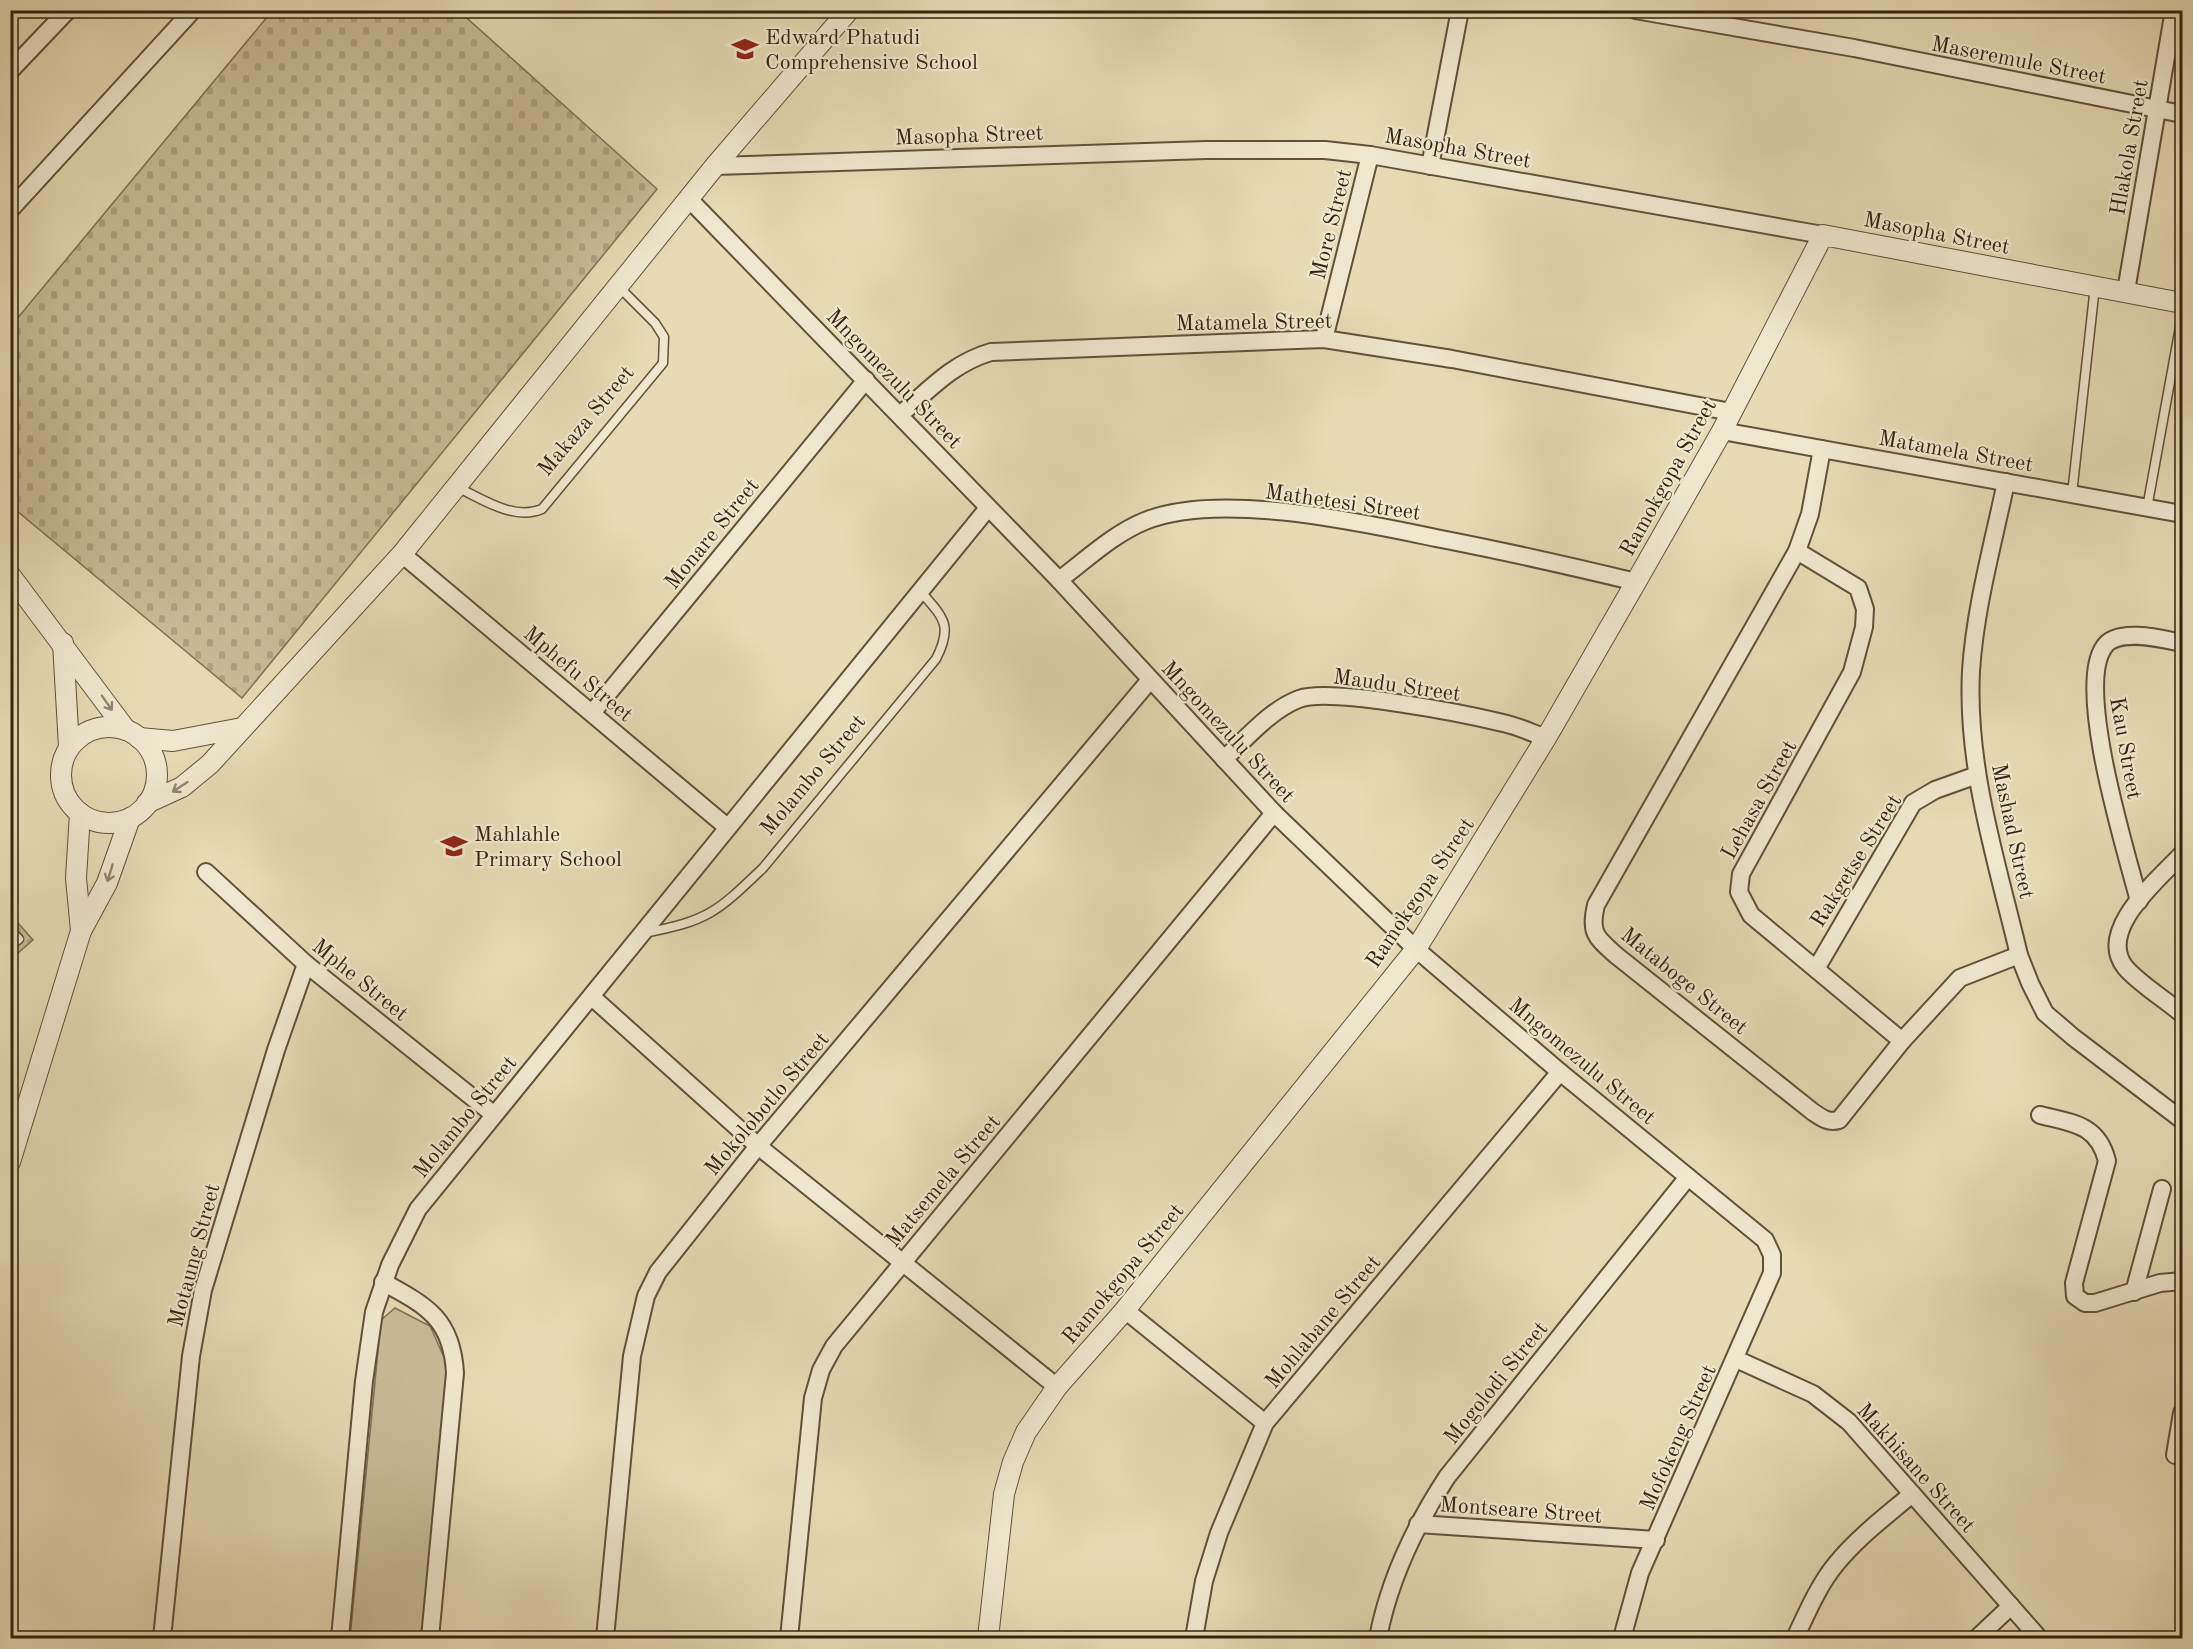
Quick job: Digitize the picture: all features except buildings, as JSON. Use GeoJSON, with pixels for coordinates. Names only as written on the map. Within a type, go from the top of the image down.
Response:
{"type":"FeatureCollection","features":[{"type":"Feature","properties":{"kind":"street"},"geometry":{"type":"LineString","coordinates":[[10,71],[68,10]]}},
{"type":"Feature","properties":{"kind":"street"},"geometry":{"type":"LineString","coordinates":[[10,210],[193,10]]}},
{"type":"Feature","properties":{"kind":"street"},"geometry":{"type":"LineString","coordinates":[[242,728],[173,741],[133,734],[110,727],[94,729],[80,736],[69,747],[62,762],[61,777],[64,793],[80,813],[99,822],[115,823],[130,818],[147,803],[182,787],[210,764],[402,554],[715,166],[849,10]]}},
{"type":"Feature","properties":{"kind":"street"},"geometry":{"type":"LineString","coordinates":[[1430,166],[1461,10]]}},
{"type":"Feature","properties":{"kind":"street","name":"Maseremule Street"},"geometry":{"type":"LineString","coordinates":[[1635,10],[1854,48],[2182,114]]}},
{"type":"Feature","properties":{"kind":"street","name":"Hlakola Street"},"geometry":{"type":"LineString","coordinates":[[2126,291],[2174,10]]}},
{"type":"Feature","properties":{"kind":"street","name":"Masopha Street"},"geometry":{"type":"LineString","coordinates":[[715,166],[1206,150],[1325,150],[1370,155],[1823,235],[2182,303]]}},
{"type":"Feature","properties":{"kind":"street","name":"More Street"},"geometry":{"type":"LineString","coordinates":[[1324,339],[1370,155]]}},
{"type":"Feature","properties":{"kind":"street","name":"Mngomezulu Street"},"geometry":{"type":"LineString","coordinates":[[689,199],[1059,580],[1274,813],[1416,949],[1560,1072],[1765,1240],[1772,1255]]}},
{"type":"Feature","properties":{"kind":"street","name":"Ramokgopa Street"},"geometry":{"type":"LineString","coordinates":[[988,1638],[1004,1494],[1013,1462],[1026,1432],[1057,1387],[1125,1310],[1416,949],[1546,738],[1636,582],[1722,431],[1823,235]]}},
{"type":"Feature","properties":{"kind":"street","name":"Matamela Street"},"geometry":{"type":"LineString","coordinates":[[900,415],[950,371],[969,359],[991,352],[1324,339],[1452,359],[1731,412]]}},
{"type":"Feature","properties":{"kind":"street","name":"Monare Street"},"geometry":{"type":"LineString","coordinates":[[592,713],[866,381]]}},
{"type":"Feature","properties":{"kind":"street","name":"Matamela Street"},"geometry":{"type":"LineString","coordinates":[[1722,431],[2182,514]]}},
{"type":"Feature","properties":{"kind":"street","name":"Mataboge Street"},"geometry":{"type":"LineString","coordinates":[[1822,449],[1810,514],[1797,550],[1596,905],[1592,925],[1599,940],[1617,956],[1826,1121],[1839,1120],[1902,1041],[1960,978],[2019,955]]}},
{"type":"Feature","properties":{"kind":"street","name":"Mashad Street"},"geometry":{"type":"LineString","coordinates":[[2006,482],[1974,644],[1971,726],[1977,775],[2019,955],[2030,984],[2045,1012],[2073,1037],[2182,1120]]}},
{"type":"Feature","properties":{"kind":"street","name":"Molambo Street"},"geometry":{"type":"LineString","coordinates":[[340,1638],[364,1381],[374,1312],[383,1282],[418,1209],[988,508]]}},
{"type":"Feature","properties":{"kind":"street","name":"Mathetesi Street"},"geometry":{"type":"LineString","coordinates":[[1059,580],[1121,534],[1145,521],[1169,515],[1239,509],[1283,511],[1385,527],[1549,561],[1636,582]]}},
{"type":"Feature","properties":{"kind":"street","name":"Lehasa Street"},"geometry":{"type":"LineString","coordinates":[[1797,550],[1858,588],[1865,609],[1864,627],[1852,672],[1741,874],[1739,892],[1751,915],[1902,1041]]}},
{"type":"Feature","properties":{"kind":"street","name":"Mphefu Street"},"geometry":{"type":"LineString","coordinates":[[402,554],[727,827]]}},
{"type":"Feature","properties":{"kind":"street"},"geometry":{"type":"LineString","coordinates":[[10,575],[133,734],[150,750],[156,765],[156,780],[147,803]]}},
{"type":"Feature","properties":{"kind":"street","name":"Kau Street"},"geometry":{"type":"LineString","coordinates":[[2139,901],[2103,750],[2094,682],[2104,647],[2113,640],[2139,636],[2182,643]]}},
{"type":"Feature","properties":{"kind":"street"},"geometry":{"type":"LineString","coordinates":[[63,643],[69,747]]}},
{"type":"Feature","properties":{"kind":"street","name":"Mokolobotlo Street"},"geometry":{"type":"LineString","coordinates":[[605,1638],[632,1356],[646,1296],[658,1272],[758,1146],[1150,680]]}},
{"type":"Feature","properties":{"kind":"street","name":"Maudu Street"},"geometry":{"type":"LineString","coordinates":[[1224,759],[1284,706],[1315,695],[1413,706],[1504,723],[1546,738]]}},
{"type":"Feature","properties":{"kind":"street","name":"Rakgetse Street"},"geometry":{"type":"LineString","coordinates":[[1816,969],[1914,803],[1935,790],[1977,775]]}},
{"type":"Feature","properties":{"kind":"street"},"geometry":{"type":"LineString","coordinates":[[80,813],[76,878],[81,931]]}},
{"type":"Feature","properties":{"kind":"street","name":"Matsemela Street"},"geometry":{"type":"LineString","coordinates":[[789,1638],[813,1398],[818,1379],[834,1346],[1274,813]]}},
{"type":"Feature","properties":{"kind":"street"},"geometry":{"type":"LineString","coordinates":[[10,1162],[81,931],[107,883],[130,818]]}},
{"type":"Feature","properties":{"kind":"street"},"geometry":{"type":"LineString","coordinates":[[2182,854],[2139,901],[2121,925],[2117,945],[2126,967],[2182,1014]]}},
{"type":"Feature","properties":{"kind":"street","name":"Mphe Street"},"geometry":{"type":"LineString","coordinates":[[206,872],[306,964],[493,1114]]}},
{"type":"Feature","properties":{"kind":"street","name":"Motaung Street"},"geometry":{"type":"LineString","coordinates":[[162,1638],[191,1356],[203,1290],[276,1050],[306,964]]}},
{"type":"Feature","properties":{"kind":"street"},"geometry":{"type":"LineString","coordinates":[[592,997],[758,1146],[1057,1387]]}},
{"type":"Feature","properties":{"kind":"street","name":"Mohlabane Street"},"geometry":{"type":"LineString","coordinates":[[1194,1638],[1207,1571],[1219,1533],[1265,1423],[1560,1072]]}},
{"type":"Feature","properties":{"kind":"street"},"geometry":{"type":"LineString","coordinates":[[2040,1115],[2088,1128],[2102,1147],[2107,1161],[2076,1275],[2073,1291],[2075,1296],[2085,1303],[2095,1303],[2167,1281],[2182,1281]]}},
{"type":"Feature","properties":{"kind":"street","name":"Mogolodi Street"},"geometry":{"type":"LineString","coordinates":[[1378,1638],[1388,1597],[1418,1524],[1447,1477],[1688,1177]]}},
{"type":"Feature","properties":{"kind":"street"},"geometry":{"type":"LineString","coordinates":[[2134,1292],[2162,1189]]}},
{"type":"Feature","properties":{"kind":"street","name":"Mofokeng Street"},"geometry":{"type":"LineString","coordinates":[[1622,1638],[1640,1573],[1772,1274],[1772,1255]]}},
{"type":"Feature","properties":{"kind":"street"},"geometry":{"type":"LineString","coordinates":[[383,1282],[431,1311],[442,1323],[454,1352],[455,1373],[430,1638]]}},
{"type":"Feature","properties":{"kind":"street"},"geometry":{"type":"LineString","coordinates":[[1125,1310],[1265,1423]]}},
{"type":"Feature","properties":{"kind":"street","name":"Makhisane Street"},"geometry":{"type":"LineString","coordinates":[[1736,1359],[1788,1381],[1833,1408],[1876,1450],[1911,1494],[2039,1638]]}},
{"type":"Feature","properties":{"kind":"street"},"geometry":{"type":"LineString","coordinates":[[2175,1455],[2182,1413]]}},
{"type":"Feature","properties":{"kind":"street"},"geometry":{"type":"LineString","coordinates":[[1795,1638],[1834,1566],[1855,1543],[1911,1494]]}},
{"type":"Feature","properties":{"kind":"street","name":"Montseare Street"},"geometry":{"type":"LineString","coordinates":[[1418,1524],[1656,1540]]}},
{"type":"Feature","properties":{"kind":"street"},"geometry":{"type":"LineString","coordinates":[[1977,1638],[2011,1606]]}},
{"type":"Feature","properties":{"kind":"lane","name":"Makaza Street"},"geometry":{"type":"LineString","coordinates":[[457,487],[519,513],[532,513],[542,509],[631,404],[663,363],[665,343],[655,323],[619,286]]}},
{"type":"Feature","properties":{"kind":"lane"},"geometry":{"type":"LineString","coordinates":[[2072,494],[2096,286]]}},
{"type":"Feature","properties":{"kind":"lane"},"geometry":{"type":"LineString","coordinates":[[2147,508],[2179,351],[2182,316]]}},
{"type":"Feature","properties":{"kind":"lane","name":"Molambo Street"},"geometry":{"type":"LineString","coordinates":[[641,933],[685,925],[705,917],[763,868],[936,659],[944,644],[946,630],[943,617],[921,592]]}},
{"type":"Feature","properties":{"kind":"lane"},"geometry":{"type":"LineString","coordinates":[[10,930],[19,939],[10,946]]}},
{"type":"Feature","properties":{"kind":"green space"},"geometry":{"type":"Polygon","coordinates":[[[273,10],[459,11],[657,189],[242,698],[11,506],[11,326],[273,10]]]}},
{"type":"Feature","properties":{"kind":"green space"},"geometry":{"type":"Polygon","coordinates":[[[10,914],[33,940],[11,959],[10,959],[10,914]]]}},
{"type":"Feature","properties":{"kind":"green space"},"geometry":{"type":"Polygon","coordinates":[[[395,1308],[430,1326],[448,1366],[422,1638],[350,1638],[381,1320],[395,1308]]]}},
{"type":"Feature","properties":{"kind":"place","name":"Edward Phatudi Comprehensive School"},"geometry":{"type":"Point","coordinates":[745,49]}},
{"type":"Feature","properties":{"kind":"place","name":"Mahlahle Primary School"},"geometry":{"type":"Point","coordinates":[454,846]}}]}
